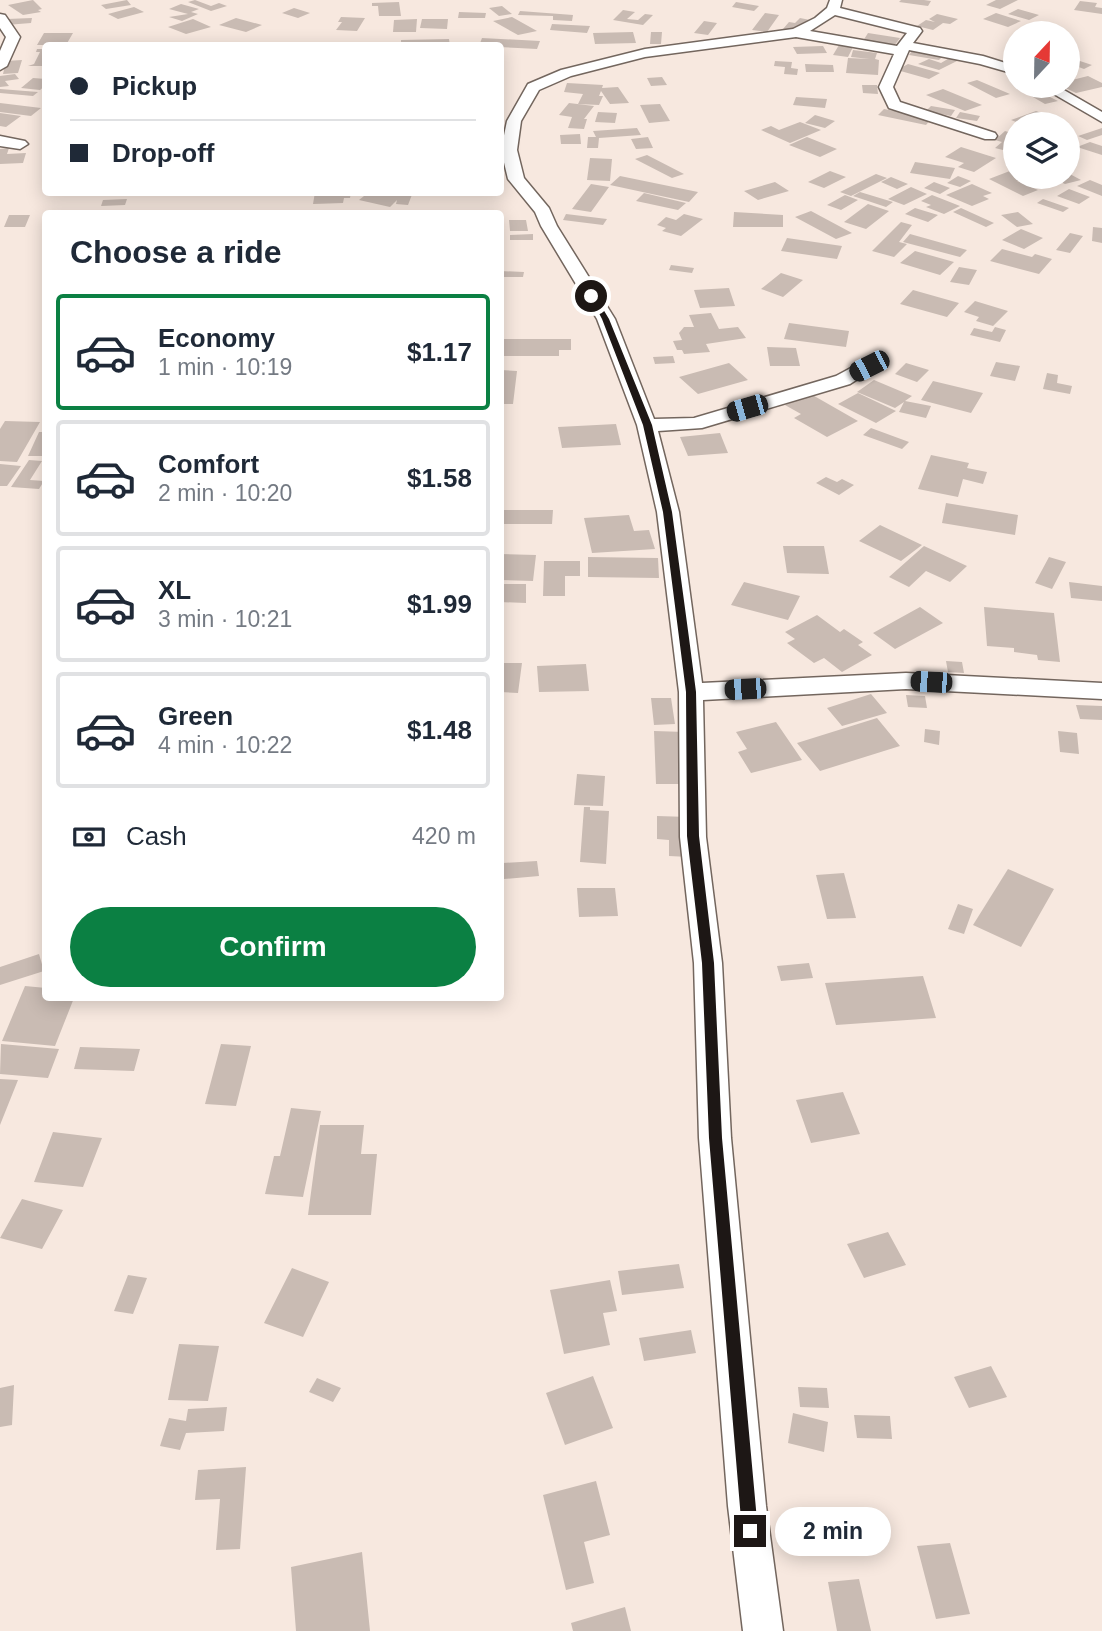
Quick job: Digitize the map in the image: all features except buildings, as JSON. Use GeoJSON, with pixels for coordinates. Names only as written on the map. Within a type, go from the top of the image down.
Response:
{"type":"FeatureCollection","features":[{"type":"Feature","properties":{"kind":"street"},"geometry":{"type":"LineString","coordinates":[[796,33],[820,21],[834,5],[913,29],[915,32],[903,48],[886,87],[894,105],[990,136]]}},
{"type":"Feature","properties":{"kind":"street"},"geometry":{"type":"LineString","coordinates":[[0,18],[13,37],[0,66]]}},
{"type":"Feature","properties":{"kind":"street"},"geometry":{"type":"LineString","coordinates":[[763,1631],[747,1506],[715,1138],[708,963],[693,836],[691,692],[668,512],[647,425],[606,319],[549,226],[543,211],[516,178],[509,150],[514,121],[533,87],[566,73],[645,53],[796,33],[983,60],[1003,66]]}},
{"type":"Feature","properties":{"kind":"street"},"geometry":{"type":"LineString","coordinates":[[1068,98],[1102,118]]}},
{"type":"Feature","properties":{"kind":"street"},"geometry":{"type":"LineString","coordinates":[[0,141],[20,144]]}},
{"type":"Feature","properties":{"kind":"street"},"geometry":{"type":"LineString","coordinates":[[647,425],[695,424],[843,380],[869,366]]}},
{"type":"Feature","properties":{"kind":"street"},"geometry":{"type":"LineString","coordinates":[[691,692],[906,681],[1102,691]]}},
{"type":"Feature","properties":{"kind":"route"},"geometry":{"type":"LineString","coordinates":[[591,296],[606,319],[647,425],[668,512],[691,692],[693,836],[708,963],[715,1138],[750,1531]]}}]}
